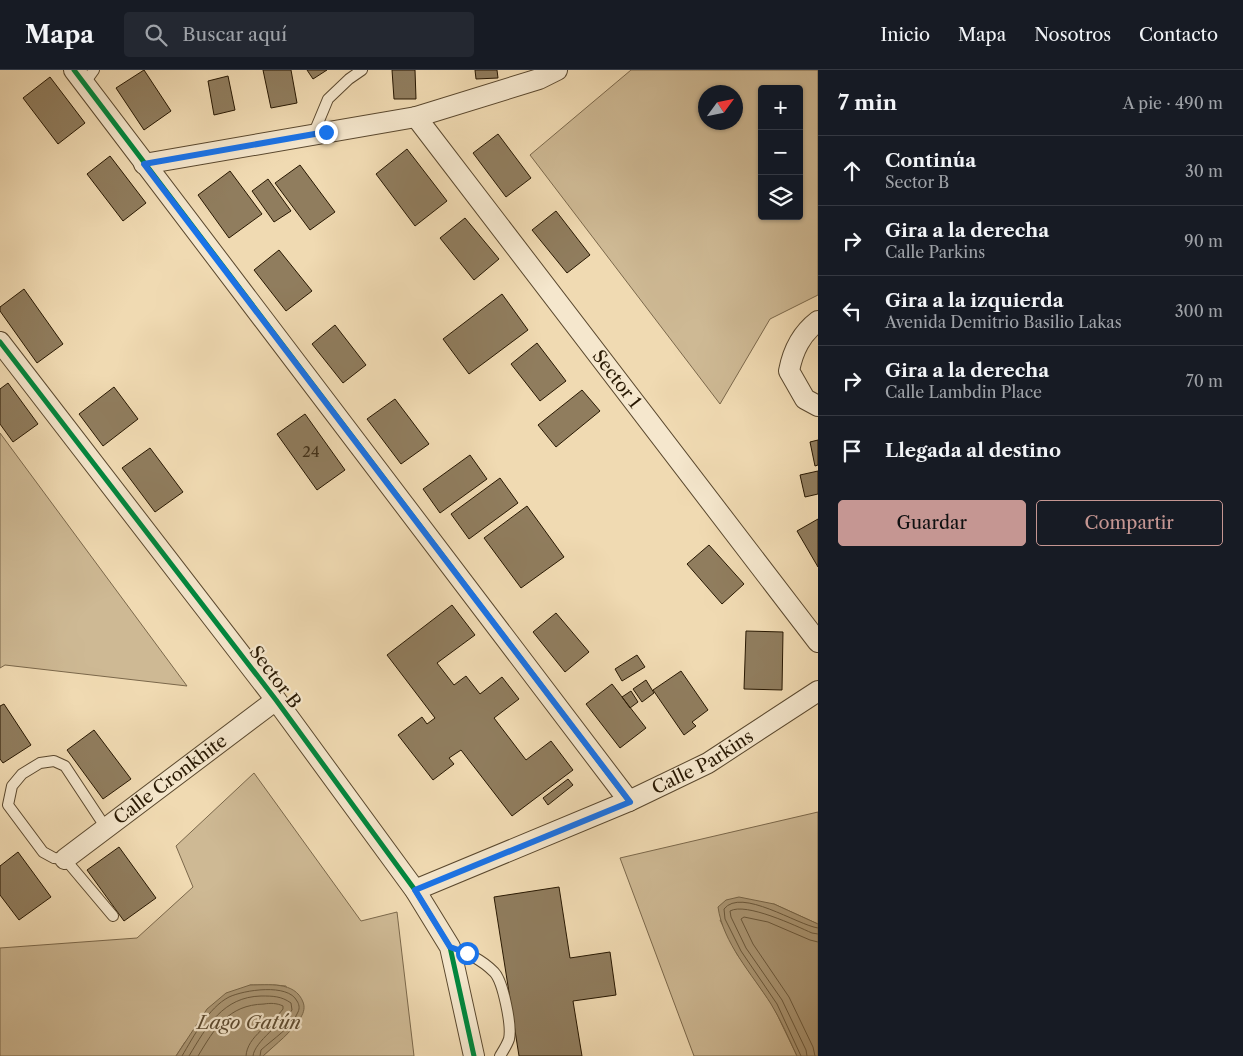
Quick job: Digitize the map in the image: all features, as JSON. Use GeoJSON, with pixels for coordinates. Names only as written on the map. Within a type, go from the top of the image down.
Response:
{"type":"FeatureCollection","features":[{"type":"Feature","properties":{"kind":"street"},"geometry":{"type":"LineString","coordinates":[[144,164],[416,117],[539,79],[557,70]]}},
{"type":"Feature","properties":{"kind":"street"},"geometry":{"type":"LineString","coordinates":[[84,75],[144,164],[630,802]]}},
{"type":"Feature","properties":{"kind":"street","name":"Sector 1"},"geometry":{"type":"LineString","coordinates":[[416,117],[818,642]]}},
{"type":"Feature","properties":{"kind":"street"},"geometry":{"type":"LineString","coordinates":[[818,321],[811,326],[799,341],[792,354],[789,371],[805,399],[818,406]]}},
{"type":"Feature","properties":{"kind":"street","name":"Sector B"},"geometry":{"type":"LineString","coordinates":[[0,342],[276,700],[415,890],[450,947],[474,1056]]}},
{"type":"Feature","properties":{"kind":"street","name":"Calle Parkins"},"geometry":{"type":"LineString","coordinates":[[415,890],[630,802],[708,762],[818,691]]}},
{"type":"Feature","properties":{"kind":"street","name":"Calle Cronkhite"},"geometry":{"type":"LineString","coordinates":[[65,859],[276,700]]}},
{"type":"Feature","properties":{"kind":"lane"},"geometry":{"type":"LineString","coordinates":[[313,135],[328,99],[348,79],[362,70]]}},
{"type":"Feature","properties":{"kind":"lane"},"geometry":{"type":"LineString","coordinates":[[106,828],[65,766],[54,761],[40,763],[22,774],[12,786],[8,805],[43,852],[54,858],[65,859],[113,916]]}},
{"type":"Feature","properties":{"kind":"lane"},"geometry":{"type":"LineString","coordinates":[[450,947],[480,959],[496,974],[510,1026],[508,1040],[500,1056]]}},
{"type":"Feature","properties":{"kind":"shaded area"},"geometry":{"type":"Polygon","coordinates":[[[631,70],[818,70],[818,295],[770,319],[720,404],[530,155],[631,70]]]}},
{"type":"Feature","properties":{"kind":"shaded area"},"geometry":{"type":"Polygon","coordinates":[[[0,433],[187,686],[5,665],[0,668],[0,433]]]}},
{"type":"Feature","properties":{"kind":"shaded area"},"geometry":{"type":"Polygon","coordinates":[[[254,773],[361,921],[397,912],[414,1056],[263,1056],[293,1028],[286,986],[250,985],[185,1042],[176,1056],[0,1056],[0,948],[137,938],[193,887],[176,846],[254,773]]]}},
{"type":"Feature","properties":{"kind":"shaded area"},"geometry":{"type":"Polygon","coordinates":[[[818,812],[818,924],[774,904],[720,920],[737,954],[773,1006],[797,1056],[694,1056],[620,858],[818,812]]]}},
{"type":"Feature","properties":{"kind":"water"},"geometry":{"type":"Polygon","coordinates":[[[739,897],[774,904],[818,924],[818,1056],[797,1056],[775,1010],[732,946],[721,920],[718,907],[726,900],[739,897]]]}},
{"type":"Feature","properties":{"kind":"water","name":"Lago Gatún"},"geometry":{"type":"Polygon","coordinates":[[[250,985],[287,987],[299,995],[304,1004],[303,1013],[284,1038],[263,1056],[176,1056],[207,1009],[226,993],[250,985]]]}},
{"type":"Feature","properties":{"kind":"building"},"geometry":{"type":"Polygon","coordinates":[[[144,70],[171,111],[144,130],[116,88],[144,70]]]}},
{"type":"Feature","properties":{"kind":"building"},"geometry":{"type":"Polygon","coordinates":[[[263,70],[291,70],[297,103],[271,108],[263,70]]]}},
{"type":"Feature","properties":{"kind":"building"},"geometry":{"type":"Polygon","coordinates":[[[307,70],[327,70],[313,79],[307,70]]]}},
{"type":"Feature","properties":{"kind":"building"},"geometry":{"type":"Polygon","coordinates":[[[392,70],[415,70],[416,99],[394,99],[392,70]]]}},
{"type":"Feature","properties":{"kind":"building"},"geometry":{"type":"Polygon","coordinates":[[[475,70],[497,70],[498,78],[476,79],[475,70]]]}},
{"type":"Feature","properties":{"kind":"building"},"geometry":{"type":"Polygon","coordinates":[[[228,76],[235,110],[214,115],[208,81],[228,76]]]}},
{"type":"Feature","properties":{"kind":"building"},"geometry":{"type":"Polygon","coordinates":[[[50,77],[85,123],[58,144],[23,98],[50,77]]]}},
{"type":"Feature","properties":{"kind":"building"},"geometry":{"type":"Polygon","coordinates":[[[498,134],[531,178],[506,197],[473,153],[498,134]]]}},
{"type":"Feature","properties":{"kind":"building"},"geometry":{"type":"Polygon","coordinates":[[[407,149],[447,201],[415,226],[376,174],[407,149]]]}},
{"type":"Feature","properties":{"kind":"building"},"geometry":{"type":"Polygon","coordinates":[[[110,156],[146,203],[123,221],[87,174],[110,156]]]}},
{"type":"Feature","properties":{"kind":"building"},"geometry":{"type":"Polygon","coordinates":[[[300,165],[335,212],[310,230],[275,183],[300,165]]]}},
{"type":"Feature","properties":{"kind":"building"},"geometry":{"type":"Polygon","coordinates":[[[230,171],[262,214],[229,238],[198,195],[230,171]]]}},
{"type":"Feature","properties":{"kind":"building"},"geometry":{"type":"Polygon","coordinates":[[[268,179],[291,211],[274,222],[252,191],[268,179]]]}},
{"type":"Feature","properties":{"kind":"building"},"geometry":{"type":"Polygon","coordinates":[[[556,211],[590,255],[567,273],[532,230],[556,211]]]}},
{"type":"Feature","properties":{"kind":"building"},"geometry":{"type":"Polygon","coordinates":[[[465,218],[499,259],[474,280],[440,238],[465,218]]]}},
{"type":"Feature","properties":{"kind":"building"},"geometry":{"type":"Polygon","coordinates":[[[279,250],[312,291],[286,311],[254,270],[279,250]]]}},
{"type":"Feature","properties":{"kind":"building"},"geometry":{"type":"Polygon","coordinates":[[[24,289],[63,344],[37,363],[0,311],[0,307],[24,289]]]}},
{"type":"Feature","properties":{"kind":"building"},"geometry":{"type":"Polygon","coordinates":[[[502,294],[528,330],[469,374],[443,339],[502,294]]]}},
{"type":"Feature","properties":{"kind":"building"},"geometry":{"type":"Polygon","coordinates":[[[335,325],[366,365],[343,383],[312,344],[335,325]]]}},
{"type":"Feature","properties":{"kind":"building"},"geometry":{"type":"Polygon","coordinates":[[[537,343],[566,381],[540,401],[511,364],[537,343]]]}},
{"type":"Feature","properties":{"kind":"building"},"geometry":{"type":"Polygon","coordinates":[[[8,383],[38,424],[13,442],[0,424],[0,389],[8,383]]]}},
{"type":"Feature","properties":{"kind":"building"},"geometry":{"type":"Polygon","coordinates":[[[114,387],[138,419],[103,446],[79,414],[114,387]]]}},
{"type":"Feature","properties":{"kind":"building"},"geometry":{"type":"Polygon","coordinates":[[[582,390],[600,411],[556,447],[538,425],[582,390]]]}},
{"type":"Feature","properties":{"kind":"building"},"geometry":{"type":"Polygon","coordinates":[[[395,399],[429,444],[401,464],[367,419],[395,399]]]}},
{"type":"Feature","properties":{"kind":"building"},"geometry":{"type":"Polygon","coordinates":[[[305,414],[345,470],[317,490],[277,434],[305,414]]]}},
{"type":"Feature","properties":{"kind":"building"},"geometry":{"type":"Polygon","coordinates":[[[818,440],[818,465],[815,466],[810,442],[818,440]]]}},
{"type":"Feature","properties":{"kind":"building"},"geometry":{"type":"Polygon","coordinates":[[[150,448],[183,492],[155,512],[122,468],[150,448]]]}},
{"type":"Feature","properties":{"kind":"building"},"geometry":{"type":"Polygon","coordinates":[[[470,455],[487,479],[440,513],[423,489],[470,455]]]}},
{"type":"Feature","properties":{"kind":"building"},"geometry":{"type":"Polygon","coordinates":[[[818,471],[818,494],[805,497],[800,475],[818,471]]]}},
{"type":"Feature","properties":{"kind":"building"},"geometry":{"type":"Polygon","coordinates":[[[500,478],[518,503],[469,539],[451,514],[500,478]]]}},
{"type":"Feature","properties":{"kind":"building"},"geometry":{"type":"Polygon","coordinates":[[[527,506],[564,557],[521,588],[484,538],[527,506]]]}},
{"type":"Feature","properties":{"kind":"building"},"geometry":{"type":"Polygon","coordinates":[[[818,519],[818,567],[797,531],[818,519]]]}},
{"type":"Feature","properties":{"kind":"building"},"geometry":{"type":"Polygon","coordinates":[[[709,545],[744,584],[722,604],[687,564],[709,545]]]}},
{"type":"Feature","properties":{"kind":"building"},"geometry":{"type":"Polygon","coordinates":[[[452,605],[475,635],[437,663],[454,685],[466,676],[480,694],[502,677],[519,699],[494,718],[526,760],[551,741],[573,770],[512,816],[461,750],[449,758],[454,764],[433,780],[398,735],[422,717],[427,724],[435,718],[387,655],[452,605]]]}},
{"type":"Feature","properties":{"kind":"building"},"geometry":{"type":"Polygon","coordinates":[[[556,613],[589,652],[565,672],[533,632],[556,613]]]}},
{"type":"Feature","properties":{"kind":"building"},"geometry":{"type":"Polygon","coordinates":[[[746,631],[783,632],[782,690],[744,689],[746,631]]]}},
{"type":"Feature","properties":{"kind":"building"},"geometry":{"type":"Polygon","coordinates":[[[637,655],[645,667],[622,681],[615,669],[637,655]]]}},
{"type":"Feature","properties":{"kind":"building"},"geometry":{"type":"Polygon","coordinates":[[[681,671],[708,710],[692,722],[696,726],[684,735],[653,690],[681,671]]]}},
{"type":"Feature","properties":{"kind":"building"},"geometry":{"type":"Polygon","coordinates":[[[646,680],[654,693],[642,702],[633,689],[646,680]]]}},
{"type":"Feature","properties":{"kind":"building"},"geometry":{"type":"Polygon","coordinates":[[[612,684],[646,728],[620,748],[586,704],[612,684]]]}},
{"type":"Feature","properties":{"kind":"building"},"geometry":{"type":"Polygon","coordinates":[[[631,691],[638,702],[630,708],[622,697],[631,691]]]}},
{"type":"Feature","properties":{"kind":"building"},"geometry":{"type":"Polygon","coordinates":[[[4,704],[31,745],[3,763],[0,759],[0,706],[4,704]]]}},
{"type":"Feature","properties":{"kind":"building"},"geometry":{"type":"Polygon","coordinates":[[[94,730],[131,779],[103,799],[67,750],[94,730]]]}},
{"type":"Feature","properties":{"kind":"building"},"geometry":{"type":"Polygon","coordinates":[[[568,779],[573,785],[548,805],[543,798],[568,779]]]}},
{"type":"Feature","properties":{"kind":"building"},"geometry":{"type":"Polygon","coordinates":[[[119,847],[156,898],[124,921],[87,870],[119,847]]]}},
{"type":"Feature","properties":{"kind":"building"},"geometry":{"type":"Polygon","coordinates":[[[18,852],[51,897],[19,920],[0,895],[0,866],[18,852]]]}},
{"type":"Feature","properties":{"kind":"building"},"geometry":{"type":"Polygon","coordinates":[[[559,887],[570,958],[610,952],[616,995],[573,1001],[582,1056],[519,1056],[494,897],[559,887]]]}},
{"type":"Feature","properties":{"kind":"cycle path"},"geometry":{"type":"LineString","coordinates":[[74,70],[629,801]]}},
{"type":"Feature","properties":{"kind":"cycle path"},"geometry":{"type":"LineString","coordinates":[[0,342],[276,700],[415,890],[450,947],[474,1056]]}},
{"type":"Feature","properties":{"kind":"route"},"geometry":{"type":"LineString","coordinates":[[326,132],[144,164],[630,802],[415,890],[450,947],[467,953]]}}]}
